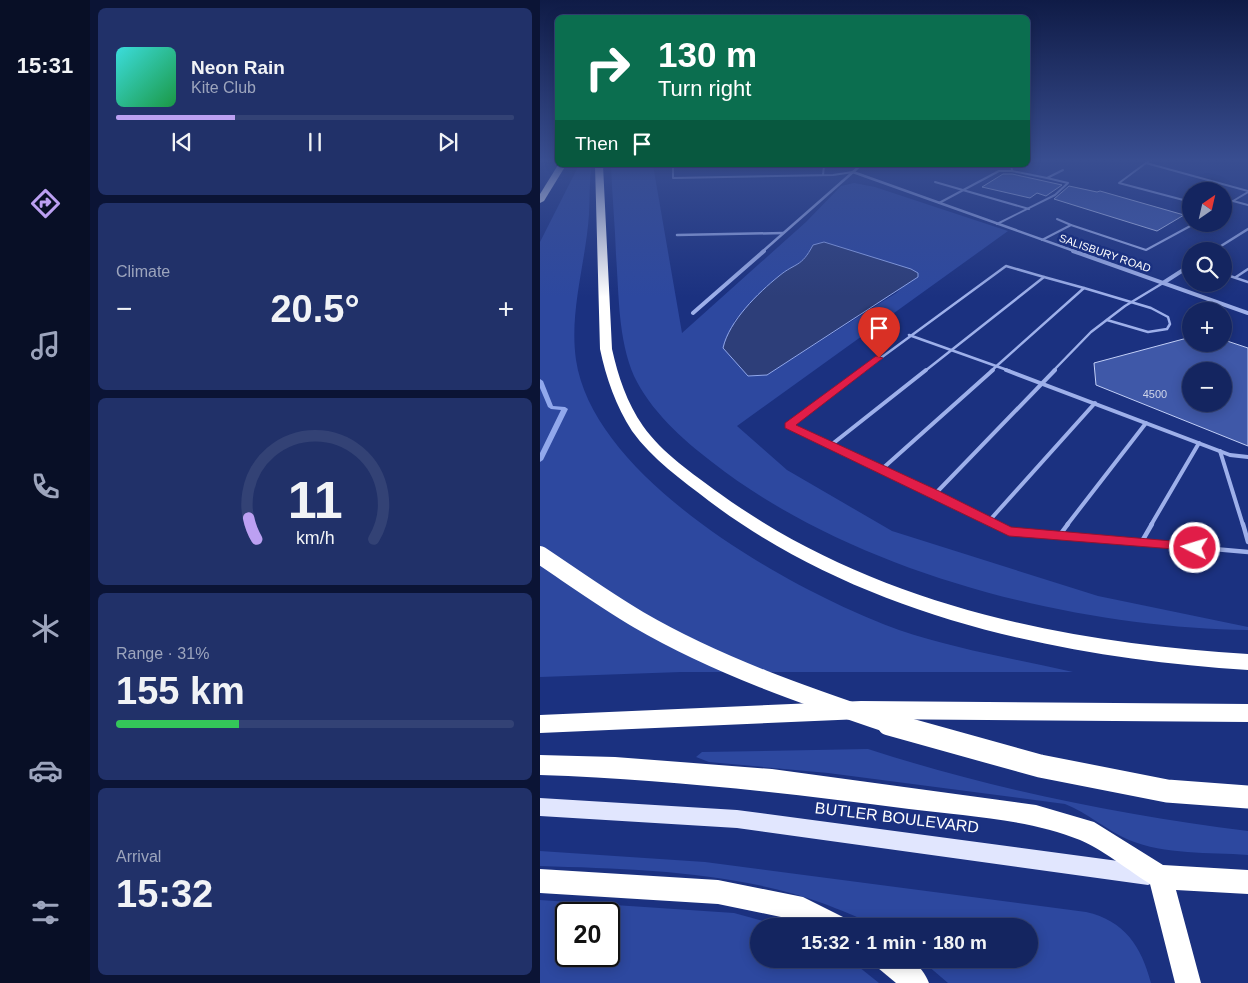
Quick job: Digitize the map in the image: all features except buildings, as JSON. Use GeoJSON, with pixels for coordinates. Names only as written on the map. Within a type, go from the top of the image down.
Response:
{"type":"FeatureCollection","features":[{"type":"Feature","properties":{"kind":"highway"},"geometry":{"type":"LineString","coordinates":[[601,205],[606,348],[611,373],[639,430],[672,464],[707,492],[760,528],[842,570],[964,615],[1014,630],[1104,647],[1178,657],[1248,662]]}},
{"type":"Feature","properties":{"kind":"highway"},"geometry":{"type":"LineString","coordinates":[[540,555],[639,620],[730,665],[808,697],[916,732],[1040,766],[1166,791],[1248,796]]}},
{"type":"Feature","properties":{"kind":"highway"},"geometry":{"type":"LineString","coordinates":[[540,724],[861,710],[1248,713]]}},
{"type":"Feature","properties":{"kind":"highway"},"geometry":{"type":"LineString","coordinates":[[540,765],[615,767],[772,780],[980,807],[1036,816],[1086,830],[1160,876],[1188,983]]}},
{"type":"Feature","properties":{"kind":"highway","name":"BUTLER BOULEVARD"},"geometry":{"type":"LineString","coordinates":[[1160,876],[1248,882]]}},
{"type":"Feature","properties":{"kind":"highway"},"geometry":{"type":"LineString","coordinates":[[540,881],[718,892],[803,909],[819,918]]}},
{"type":"Feature","properties":{"kind":"highway"},"geometry":{"type":"LineString","coordinates":[[898,968],[916,983]]}},
{"type":"Feature","properties":{"kind":"main road","name":"BUTLER BOULEVARD"},"geometry":{"type":"LineString","coordinates":[[540,807],[736,819],[1160,876]]}},
{"type":"Feature","properties":{"kind":"street"},"geometry":{"type":"LineString","coordinates":[[693,313],[816,205]]}},
{"type":"Feature","properties":{"kind":"street","name":"SALISBURY ROAD"},"geometry":{"type":"LineString","coordinates":[[944,205],[1248,314]]}},
{"type":"Feature","properties":{"kind":"street"},"geometry":{"type":"LineString","coordinates":[[1227,242],[1248,228]]}},
{"type":"Feature","properties":{"kind":"street"},"geometry":{"type":"LineString","coordinates":[[677,236],[784,233]]}},
{"type":"Feature","properties":{"kind":"street"},"geometry":{"type":"LineString","coordinates":[[1163,283],[1182,271]]}},
{"type":"Feature","properties":{"kind":"lane"},"geometry":{"type":"LineString","coordinates":[[1014,205],[1029,209]]}},
{"type":"Feature","properties":{"kind":"lane"},"geometry":{"type":"LineString","coordinates":[[997,224],[1037,205]]}},
{"type":"Feature","properties":{"kind":"lane"},"geometry":{"type":"LineString","coordinates":[[1057,219],[1146,250],[1182,230]]}},
{"type":"Feature","properties":{"kind":"lane"},"geometry":{"type":"LineString","coordinates":[[1042,240],[1071,225]]}},
{"type":"Feature","properties":{"kind":"lane"},"geometry":{"type":"LineString","coordinates":[[1107,320],[1148,332],[1167,329],[1170,324],[1168,317],[1151,308],[1006,266],[909,335],[788,426],[935,494],[1009,531],[1248,552]]}},
{"type":"Feature","properties":{"kind":"lane"},"geometry":{"type":"LineString","coordinates":[[1236,278],[1248,269]]}},
{"type":"Feature","properties":{"kind":"lane"},"geometry":{"type":"LineString","coordinates":[[831,446],[1044,277]]}},
{"type":"Feature","properties":{"kind":"lane"},"geometry":{"type":"LineString","coordinates":[[1232,277],[1248,282]]}},
{"type":"Feature","properties":{"kind":"lane"},"geometry":{"type":"LineString","coordinates":[[935,494],[1091,332],[1163,283]]}},
{"type":"Feature","properties":{"kind":"lane"},"geometry":{"type":"LineString","coordinates":[[882,469],[1084,288]]}},
{"type":"Feature","properties":{"kind":"lane"},"geometry":{"type":"LineString","coordinates":[[909,335],[1043,383],[1220,451],[1248,457]]}},
{"type":"Feature","properties":{"kind":"lane"},"geometry":{"type":"LineString","coordinates":[[989,521],[1095,403]]}},
{"type":"Feature","properties":{"kind":"lane"},"geometry":{"type":"LineString","coordinates":[[1060,536],[1146,422]]}},
{"type":"Feature","properties":{"kind":"lane"},"geometry":{"type":"LineString","coordinates":[[1141,543],[1199,443]]}},
{"type":"Feature","properties":{"kind":"lane"},"geometry":{"type":"LineString","coordinates":[[1220,451],[1248,542]]}},
{"type":"Feature","properties":{"kind":"shaded area"},"geometry":{"type":"Polygon","coordinates":[[[559,205],[589,205],[576,305],[574,342],[576,360],[591,405],[619,448],[658,489],[705,526],[755,560],[807,589],[856,612],[920,637],[1073,672],[681,672],[540,677],[540,242],[559,205]]]}},
{"type":"Feature","properties":{"kind":"shaded area"},"geometry":{"type":"Polygon","coordinates":[[[613,205],[660,205],[682,333],[823,205],[929,205],[1008,231],[737,426],[787,470],[892,531],[1098,596],[1248,627],[1248,630],[1180,627],[1110,618],[1038,605],[966,586],[897,563],[830,534],[768,501],[689,444],[649,401],[634,376],[629,362],[622,332],[613,205]],[[824,242],[805,260],[780,275],[734,321],[748,376],[767,375],[896,293],[918,273],[824,242]]]}},
{"type":"Feature","properties":{"kind":"shaded area"},"geometry":{"type":"Polygon","coordinates":[[[824,242],[911,269],[918,273],[918,277],[767,375],[748,376],[723,348],[731,328],[745,308],[762,291],[805,258],[813,245],[824,242]]]}},
{"type":"Feature","properties":{"kind":"shaded area"},"geometry":{"type":"Polygon","coordinates":[[[868,749],[962,776],[1056,799],[1200,825],[1248,831],[1248,855],[1172,851],[1143,845],[1121,836],[1065,804],[828,773],[709,762],[696,757],[702,752],[868,749]]]}},
{"type":"Feature","properties":{"kind":"shaded area"},"geometry":{"type":"Polygon","coordinates":[[[540,851],[705,862],[1086,912],[1111,922],[1129,937],[1142,958],[1151,983],[948,983],[930,968],[1038,968],[1038,918],[859,918],[788,892],[718,878],[647,871],[540,866],[540,851]]]}},
{"type":"Feature","properties":{"kind":"shaded area"},"geometry":{"type":"Polygon","coordinates":[[[540,900],[570,902],[555,902],[555,967],[620,967],[620,905],[734,913],[752,918],[750,918],[750,968],[860,968],[879,983],[540,983],[540,900]]]}},
{"type":"Feature","properties":{"kind":"waterway"},"geometry":{"type":"LineString","coordinates":[[540,381],[551,407],[565,409],[540,460]]}},
{"type":"Feature","properties":{"kind":"route"},"geometry":{"type":"LineString","coordinates":[[879,358],[788,426],[935,494],[1009,531],[1195,548]]}}]}
